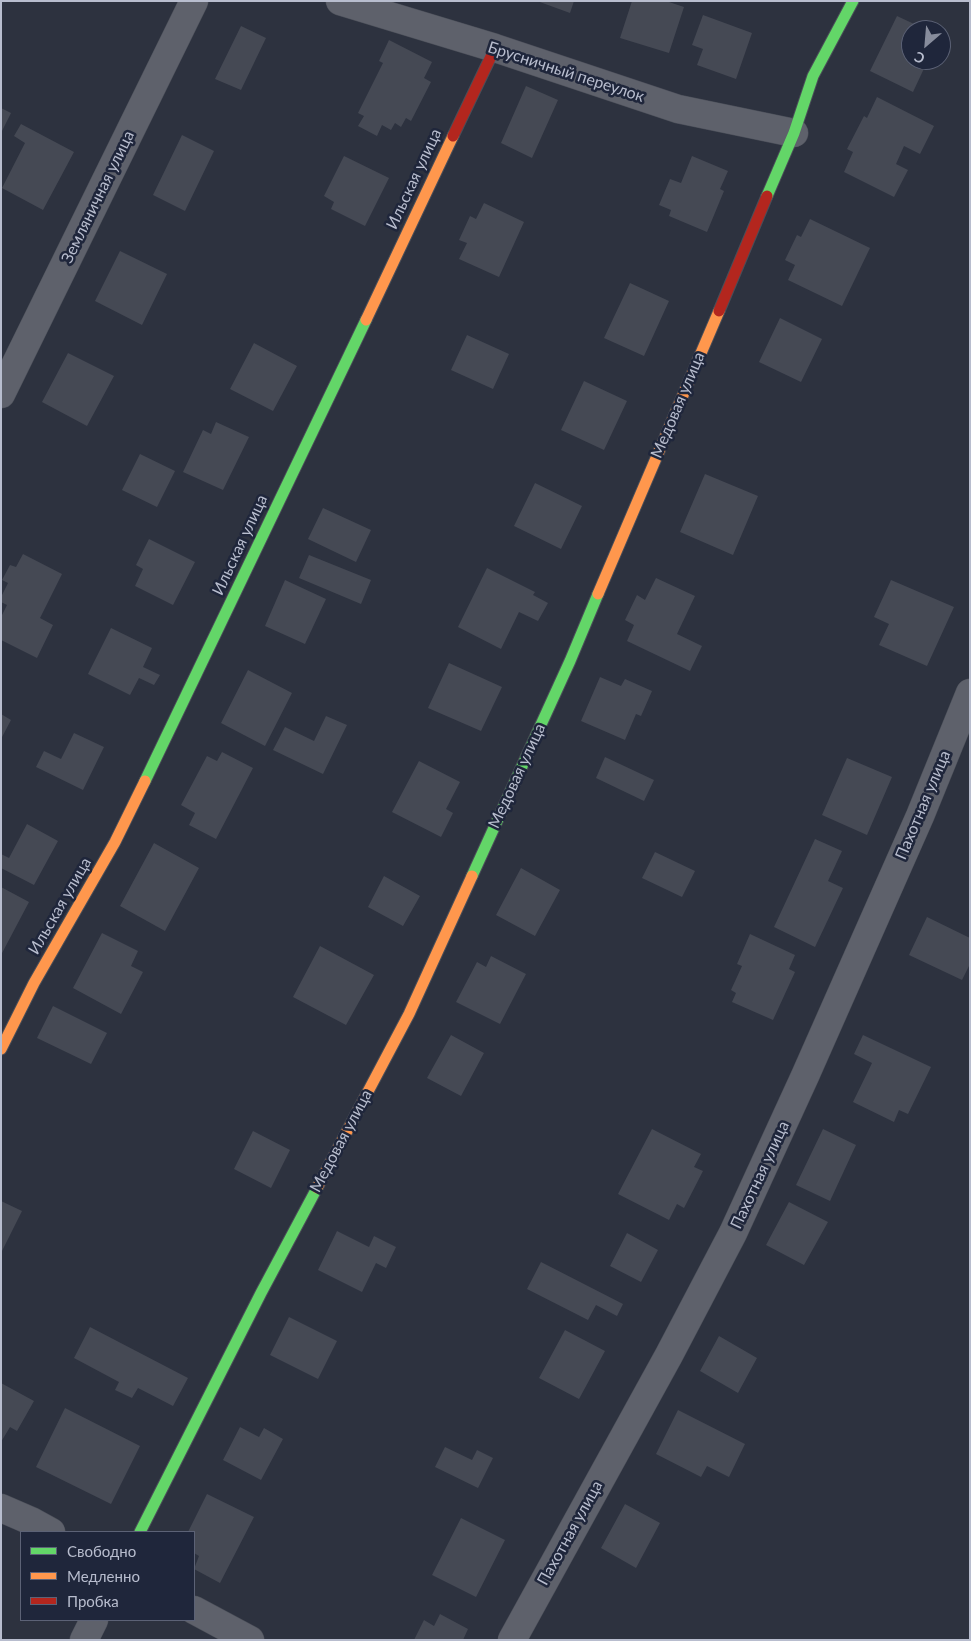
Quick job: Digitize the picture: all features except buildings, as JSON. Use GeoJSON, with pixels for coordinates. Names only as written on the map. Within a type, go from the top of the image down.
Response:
{"type":"FeatureCollection","features":[{"type":"Feature","properties":{"kind":"street","name":"Земляничная улица"},"geometry":{"type":"LineString","coordinates":[[1,394],[194,1]]}},
{"type":"Feature","properties":{"kind":"street","name":"Брусничный переулок"},"geometry":{"type":"LineString","coordinates":[[340,1],[495,48],[678,109],[794,133]]}},
{"type":"Feature","properties":{"kind":"street","name":"Медовая улица"},"geometry":{"type":"LineString","coordinates":[[141,1531],[261,1293],[409,1014],[585,628],[649,472],[794,133],[813,76],[853,1]]}},
{"type":"Feature","properties":{"kind":"street","name":"Ильская улица"},"geometry":{"type":"LineString","coordinates":[[1,1049],[34,983],[115,842],[168,735],[495,48]]}},
{"type":"Feature","properties":{"kind":"street","name":"Пахотная улица"},"geometry":{"type":"LineString","coordinates":[[512,1640],[669,1355],[733,1233],[916,825],[970,692]]}},
{"type":"Feature","properties":{"kind":"street"},"geometry":{"type":"LineString","coordinates":[[1,1508],[50,1531]]}},
{"type":"Feature","properties":{"kind":"street"},"geometry":{"type":"LineString","coordinates":[[195,1611],[250,1640]]}},
{"type":"Feature","properties":{"kind":"street"},"geometry":{"type":"LineString","coordinates":[[84,1640],[94,1621]]}},
{"type":"Feature","properties":{"kind":"traffic: fast"},"geometry":{"type":"LineString","coordinates":[[767,196],[794,133],[813,76],[853,1]]}},
{"type":"Feature","properties":{"kind":"traffic: fast"},"geometry":{"type":"LineString","coordinates":[[145,781],[366,320]]}},
{"type":"Feature","properties":{"kind":"traffic: fast"},"geometry":{"type":"LineString","coordinates":[[472,876],[570,661],[598,594]]}},
{"type":"Feature","properties":{"kind":"traffic: fast"},"geometry":{"type":"LineString","coordinates":[[141,1531],[261,1293],[317,1188]]}},
{"type":"Feature","properties":{"kind":"traffic: slow"},"geometry":{"type":"LineString","coordinates":[[366,320],[453,136]]}},
{"type":"Feature","properties":{"kind":"traffic: slow"},"geometry":{"type":"LineString","coordinates":[[598,594],[719,311]]}},
{"type":"Feature","properties":{"kind":"traffic: slow"},"geometry":{"type":"LineString","coordinates":[[1,1049],[34,983],[115,842],[145,781]]}},
{"type":"Feature","properties":{"kind":"traffic: slow"},"geometry":{"type":"LineString","coordinates":[[317,1188],[409,1014],[472,876]]}},
{"type":"Feature","properties":{"kind":"traffic: jam"},"geometry":{"type":"LineString","coordinates":[[453,136],[495,48]]}},
{"type":"Feature","properties":{"kind":"traffic: jam"},"geometry":{"type":"LineString","coordinates":[[719,311],[767,196]]}}]}
